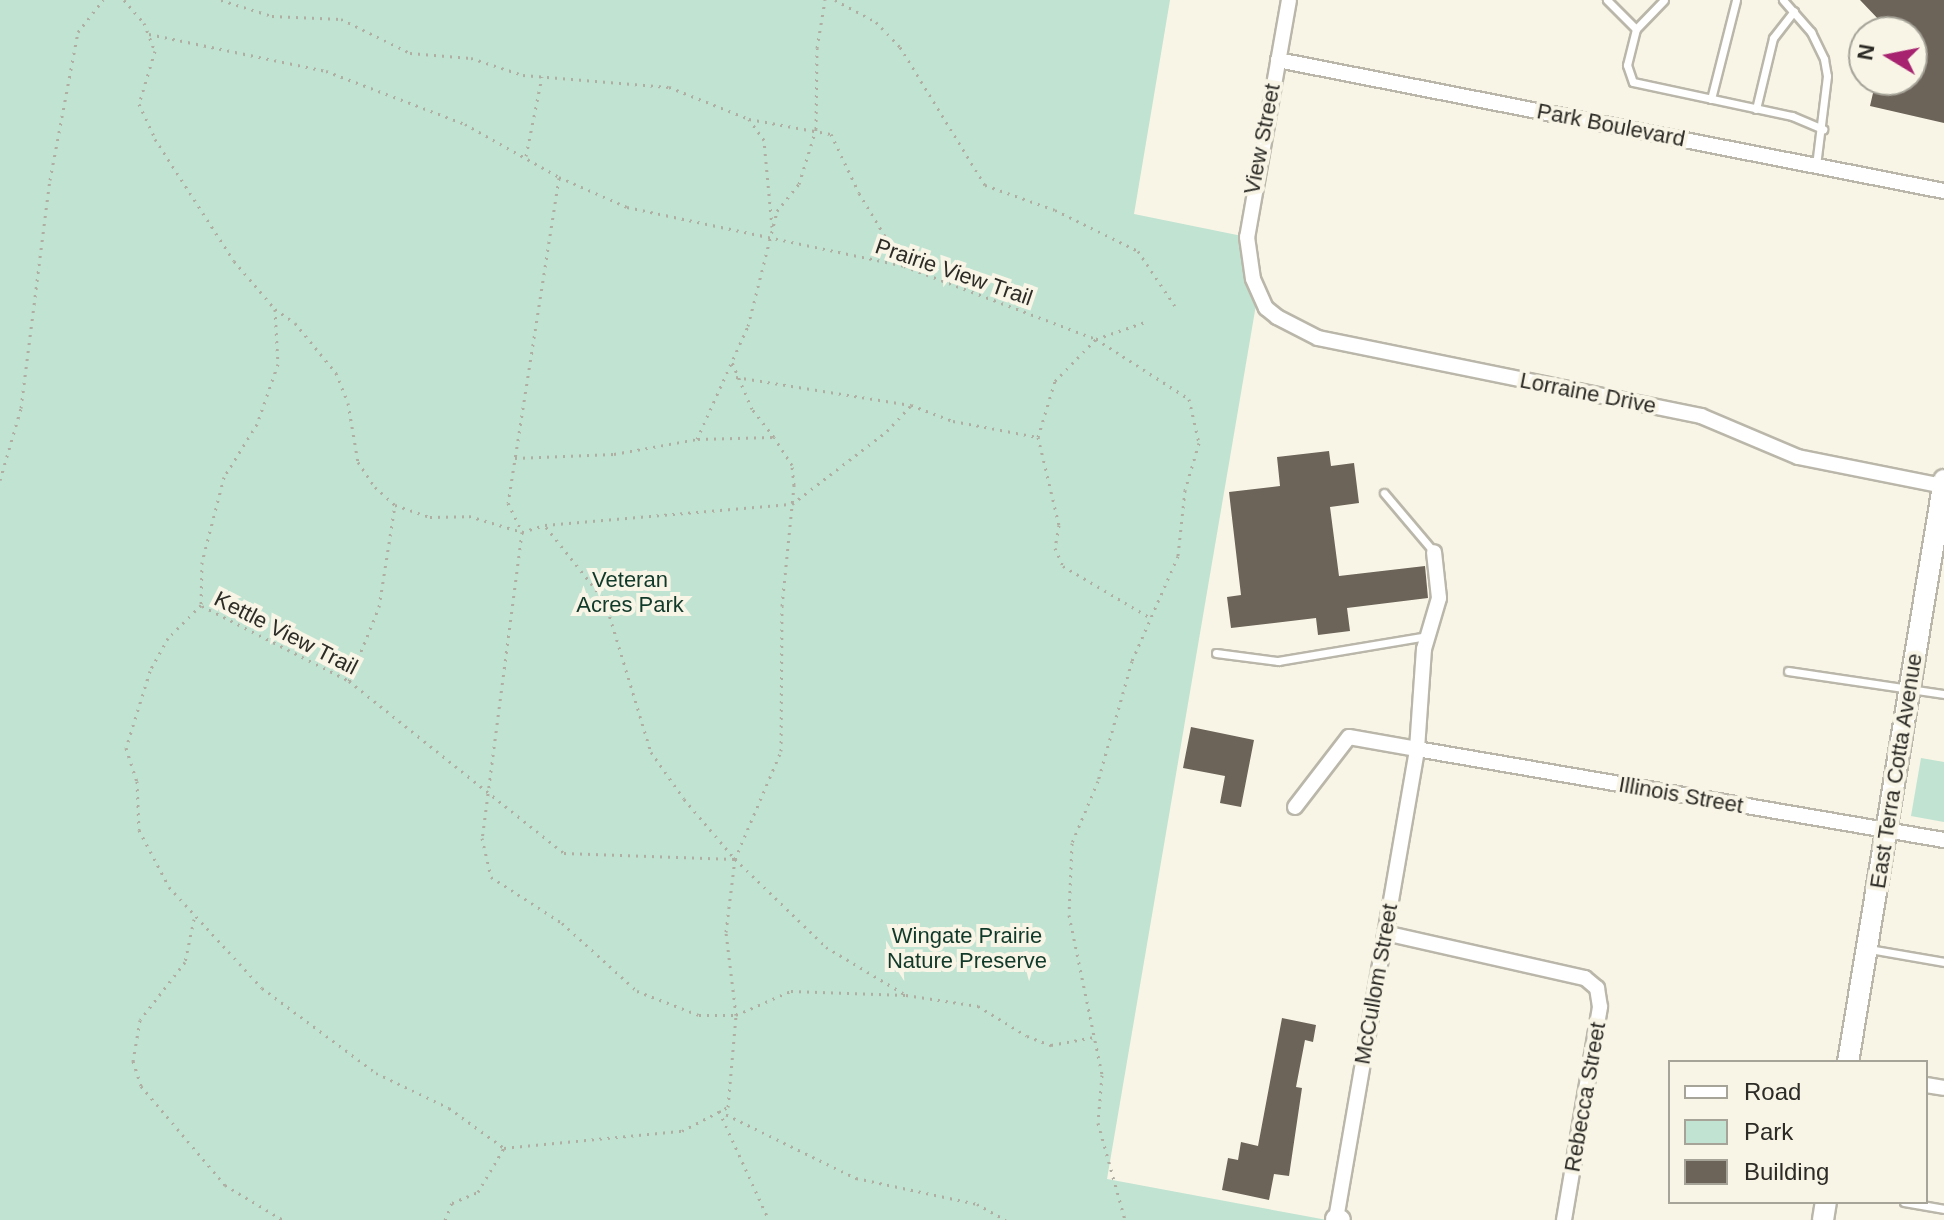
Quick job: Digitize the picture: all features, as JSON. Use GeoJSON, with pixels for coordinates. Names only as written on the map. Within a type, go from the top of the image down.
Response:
{"type":"FeatureCollection","features":[{"type":"Feature","properties":{"kind":"main road","name":"East Terra Cotta Avenue"},"geometry":{"type":"LineString","coordinates":[[1848,1060],[1909,692],[1939,546],[1944,480]]}},
{"type":"Feature","properties":{"kind":"street","name":"View Street"},"geometry":{"type":"LineString","coordinates":[[1253,279],[1247,258],[1249,212],[1289,0]]}},
{"type":"Feature","properties":{"kind":"street","name":"Park Boulevard"},"geometry":{"type":"LineString","coordinates":[[1278,60],[1944,191]]}},
{"type":"Feature","properties":{"kind":"street","name":"Lorraine Drive"},"geometry":{"type":"LineString","coordinates":[[1253,279],[1266,308],[1318,338],[1701,416],[1798,457],[1943,486]]}},
{"type":"Feature","properties":{"kind":"street","name":"McCullom Street"},"geometry":{"type":"LineString","coordinates":[[1338,1220],[1417,749],[1428,636],[1439,598],[1434,552]]}},
{"type":"Feature","properties":{"kind":"street","name":"Illinois Street"},"geometry":{"type":"LineString","coordinates":[[1295,807],[1349,737],[1944,840]]}},
{"type":"Feature","properties":{"kind":"street","name":"Rebecca Street"},"geometry":{"type":"LineString","coordinates":[[1385,933],[1585,978],[1597,988],[1600,1007],[1564,1220]]}},
{"type":"Feature","properties":{"kind":"lane"},"geometry":{"type":"LineString","coordinates":[[1607,0],[1636,29]]}},
{"type":"Feature","properties":{"kind":"lane"},"geometry":{"type":"LineString","coordinates":[[1664,0],[1636,29],[1627,65],[1633,82],[1756,109],[1823,129]]}},
{"type":"Feature","properties":{"kind":"lane"},"geometry":{"type":"LineString","coordinates":[[1711,99],[1736,0]]}},
{"type":"Feature","properties":{"kind":"lane"},"geometry":{"type":"LineString","coordinates":[[1783,0],[1794,11],[1824,59],[1823,129],[1816,166]]}},
{"type":"Feature","properties":{"kind":"lane"},"geometry":{"type":"LineString","coordinates":[[1756,109],[1773,38],[1794,11]]}},
{"type":"Feature","properties":{"kind":"lane"},"geometry":{"type":"LineString","coordinates":[[1384,493],[1434,552]]}},
{"type":"Feature","properties":{"kind":"lane"},"geometry":{"type":"LineString","coordinates":[[1216,653],[1278,661],[1428,636]]}},
{"type":"Feature","properties":{"kind":"lane"},"geometry":{"type":"LineString","coordinates":[[1788,671],[1909,692],[1944,694]]}},
{"type":"Feature","properties":{"kind":"lane"},"geometry":{"type":"LineString","coordinates":[[1867,949],[1944,962]]}},
{"type":"Feature","properties":{"kind":"lane"},"geometry":{"type":"LineString","coordinates":[[1915,1204],[1944,1209]]}},
{"type":"Feature","properties":{"kind":"path"},"geometry":{"type":"LineString","coordinates":[[0,480],[21,408],[50,180],[78,32],[103,0]]}},
{"type":"Feature","properties":{"kind":"path"},"geometry":{"type":"LineString","coordinates":[[124,0],[149,34],[155,51],[139,104],[155,139],[234,261],[275,309],[295,323],[336,373],[348,403],[358,462],[395,505],[430,517],[469,516],[522,532],[545,525],[792,504],[887,431],[911,405]]}},
{"type":"Feature","properties":{"kind":"path"},"geometry":{"type":"LineString","coordinates":[[221,0],[272,16],[341,19],[410,53],[471,58],[542,76],[669,87],[785,130],[816,129],[831,134],[859,193],[904,266]]}},
{"type":"Feature","properties":{"kind":"path"},"geometry":{"type":"LineString","coordinates":[[697,439],[748,326],[777,211],[799,184],[816,129],[817,48],[825,0]]}},
{"type":"Feature","properties":{"kind":"path"},"geometry":{"type":"LineString","coordinates":[[835,0],[876,22],[900,47],[985,185],[1055,210],[1138,251],[1175,306]]}},
{"type":"Feature","properties":{"kind":"path","name":"Prairie View Trail"},"geometry":{"type":"LineString","coordinates":[[149,34],[326,71],[465,124],[559,177],[627,207],[772,235],[904,266],[1096,339],[1189,399],[1199,443],[1185,490],[1178,556],[1151,618],[1072,843],[1069,915],[1102,1075],[1098,1123],[1125,1220]]}},
{"type":"Feature","properties":{"kind":"path"},"geometry":{"type":"LineString","coordinates":[[526,156],[542,76]]}},
{"type":"Feature","properties":{"kind":"path"},"geometry":{"type":"LineString","coordinates":[[749,119],[764,140],[772,235]]}},
{"type":"Feature","properties":{"kind":"path"},"geometry":{"type":"LineString","coordinates":[[559,177],[508,503],[522,532],[482,838],[491,877],[562,923],[637,991],[699,1015],[736,1015],[791,991],[906,995],[978,1006],[1027,1036],[1051,1045],[1094,1037]]}},
{"type":"Feature","properties":{"kind":"path"},"geometry":{"type":"LineString","coordinates":[[201,605],[202,562],[224,477],[257,424],[278,364],[275,309]]}},
{"type":"Feature","properties":{"kind":"path"},"geometry":{"type":"LineString","coordinates":[[1145,322],[1096,339],[1055,381],[1038,437],[1059,525],[1055,548],[1063,566],[1151,618]]}},
{"type":"Feature","properties":{"kind":"path"},"geometry":{"type":"LineString","coordinates":[[445,1220],[452,1203],[478,1192],[504,1148],[682,1131],[728,1107],[736,1015],[726,932],[735,859],[781,751],[782,606],[792,504],[792,465],[736,377],[732,362]]}},
{"type":"Feature","properties":{"kind":"path"},"geometry":{"type":"LineString","coordinates":[[736,377],[911,405],[953,421],[1038,437]]}},
{"type":"Feature","properties":{"kind":"path"},"geometry":{"type":"LineString","coordinates":[[515,458],[614,454],[697,439],[774,437]]}},
{"type":"Feature","properties":{"kind":"path"},"geometry":{"type":"LineString","coordinates":[[349,681],[379,607],[395,505]]}},
{"type":"Feature","properties":{"kind":"path"},"geometry":{"type":"LineString","coordinates":[[545,525],[605,601],[651,752],[735,859],[826,947],[906,995]]}},
{"type":"Feature","properties":{"kind":"path","name":"Kettle View Trail"},"geometry":{"type":"LineString","coordinates":[[488,797],[418,732],[349,681],[201,605],[168,638],[156,660],[126,748],[137,781],[139,830],[169,887],[194,919],[262,988],[376,1073],[449,1108],[504,1148]]}},
{"type":"Feature","properties":{"kind":"path"},"geometry":{"type":"LineString","coordinates":[[488,797],[564,853],[735,859]]}},
{"type":"Feature","properties":{"kind":"path"},"geometry":{"type":"LineString","coordinates":[[194,919],[185,962],[140,1020],[133,1061],[141,1086],[225,1185],[283,1220]]}},
{"type":"Feature","properties":{"kind":"path"},"geometry":{"type":"LineString","coordinates":[[719,1111],[769,1220]]}},
{"type":"Feature","properties":{"kind":"path"},"geometry":{"type":"LineString","coordinates":[[719,1111],[856,1178],[977,1204],[1006,1220]]}},
{"type":"Feature","properties":{"kind":"green space","name":"Veteran Acres Park"},"geometry":{"type":"Polygon","coordinates":[[[0,0],[1170,0],[1134,214],[1247,237],[1258,293],[1107,1179],[1327,1220],[0,1220],[0,0]]]}},
{"type":"Feature","properties":{"kind":"green space"},"geometry":{"type":"Polygon","coordinates":[[[1921,758],[1944,762],[1944,822],[1911,816],[1921,758]]]}},
{"type":"Feature","properties":{"kind":"building"},"geometry":{"type":"Polygon","coordinates":[[[1860,0],[1944,0],[1944,123],[1870,106],[1872,96],[1928,96],[1928,16],[1875,16],[1860,0]]]}},
{"type":"Feature","properties":{"kind":"building"},"geometry":{"type":"Polygon","coordinates":[[[1329,451],[1331,466],[1354,463],[1359,503],[1330,507],[1339,576],[1425,566],[1428,598],[1347,608],[1350,631],[1318,635],[1316,618],[1231,628],[1227,597],[1241,595],[1229,492],[1280,486],[1277,457],[1329,451]]]}},
{"type":"Feature","properties":{"kind":"building"},"geometry":{"type":"Polygon","coordinates":[[[1191,727],[1254,740],[1241,807],[1220,803],[1225,776],[1183,768],[1191,727]]]}},
{"type":"Feature","properties":{"kind":"building"},"geometry":{"type":"Polygon","coordinates":[[[1282,1018],[1316,1025],[1313,1042],[1305,1040],[1296,1087],[1302,1088],[1289,1176],[1274,1174],[1269,1200],[1222,1190],[1228,1158],[1238,1160],[1241,1142],[1258,1146],[1282,1018]]]}},
{"type":"Feature","properties":{"kind":"park label","name":"Wingate Prairie Nature Preserve"},"geometry":{"type":"Point","coordinates":[967,948]}}]}
